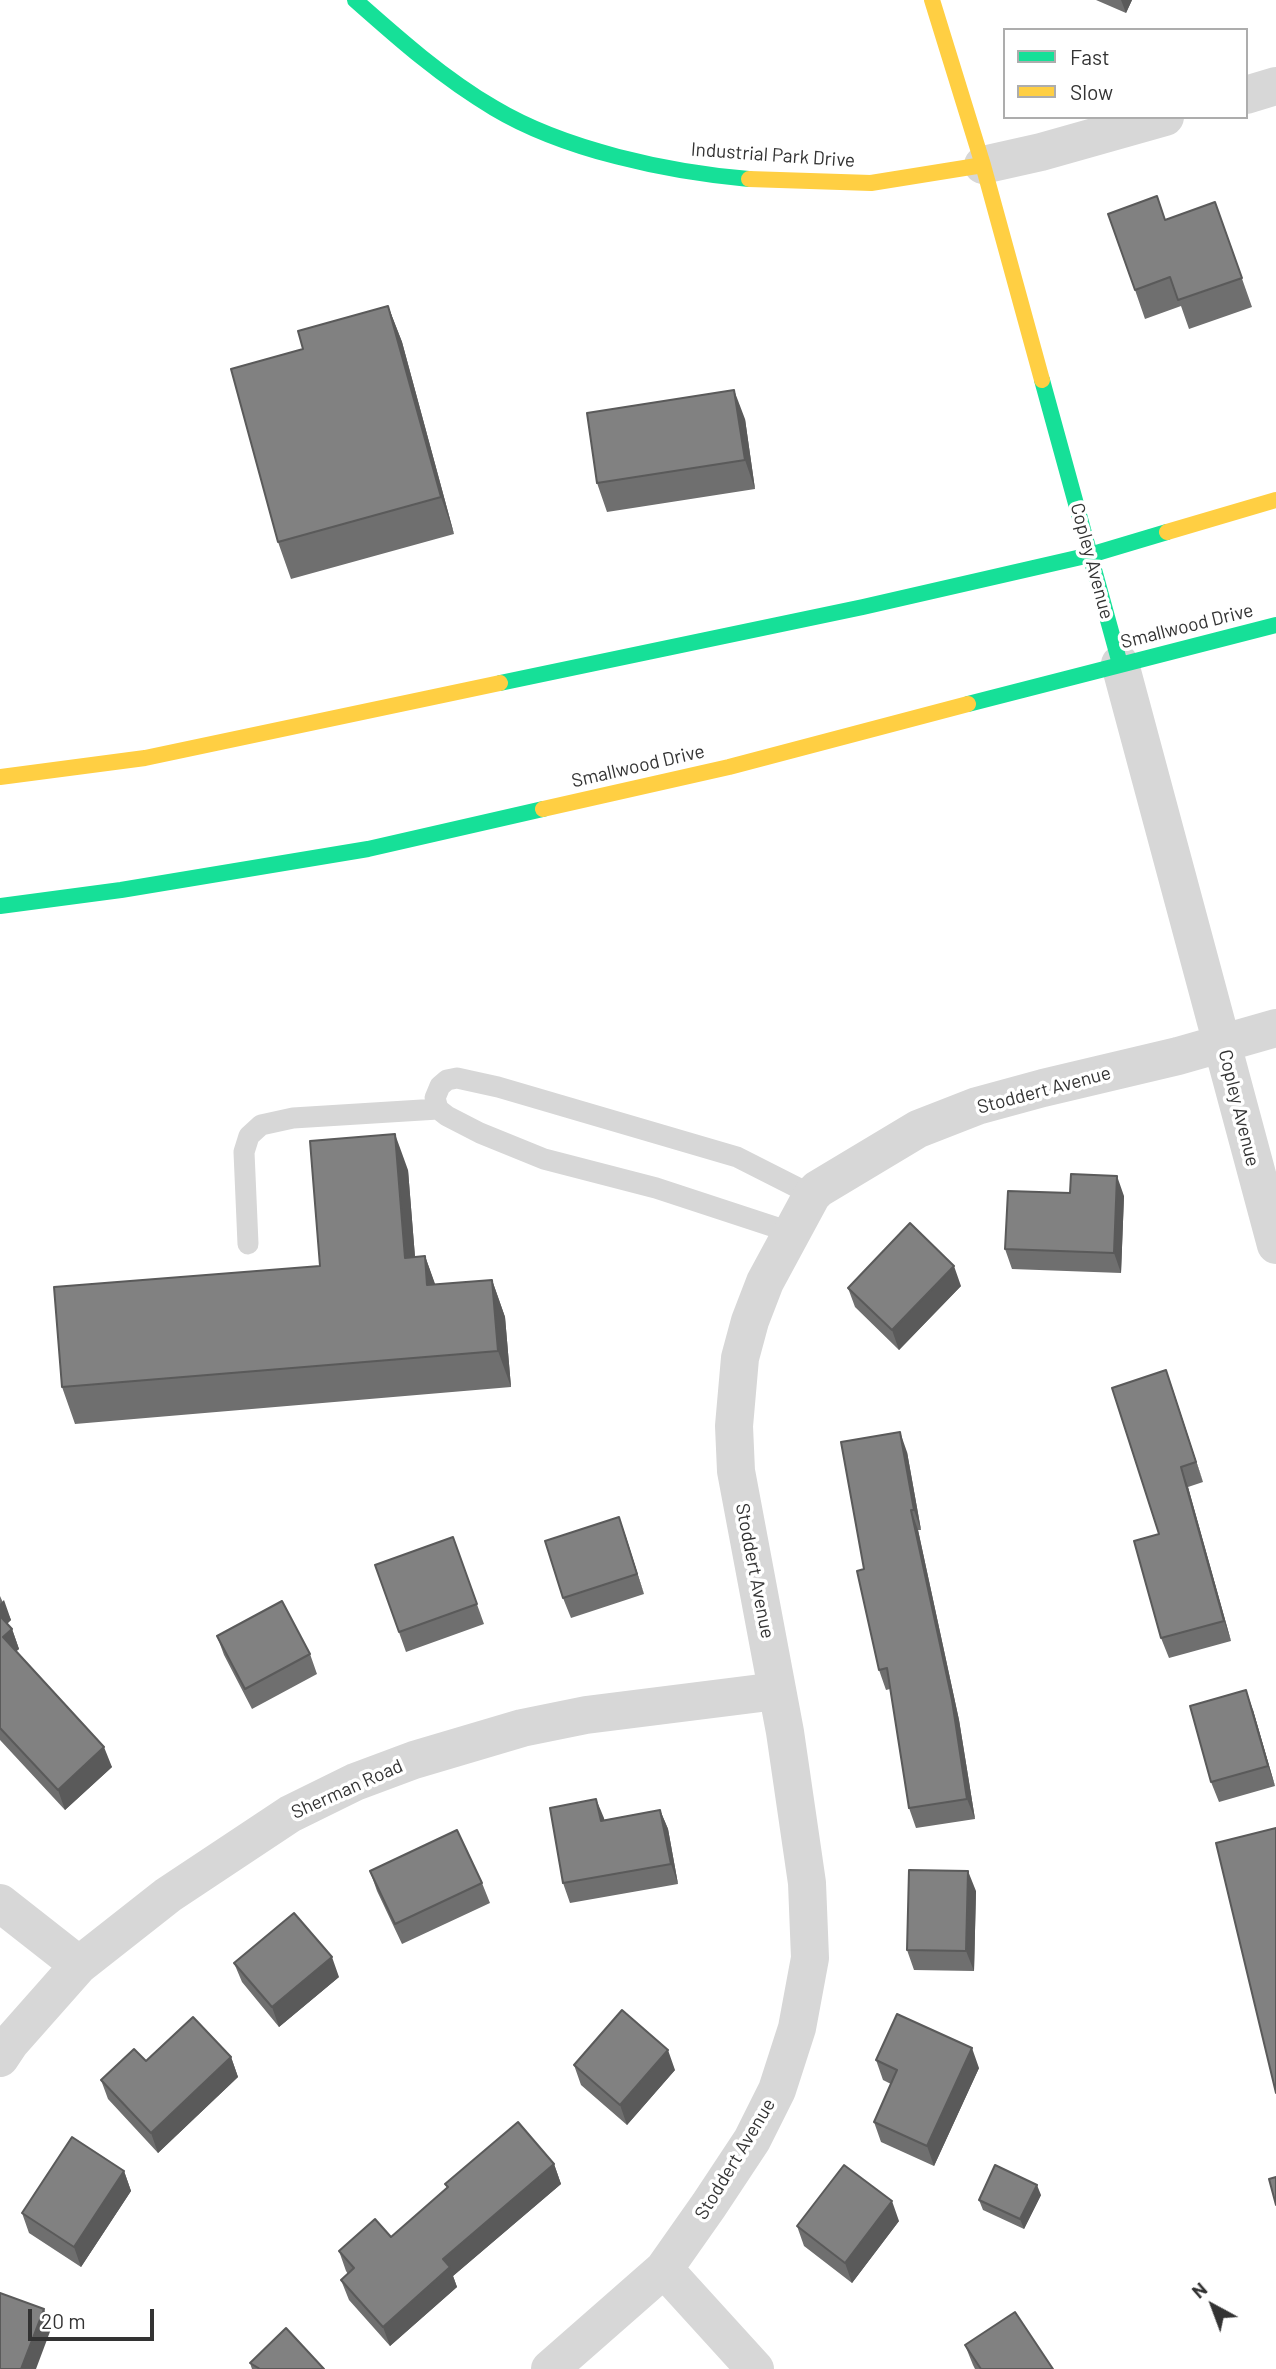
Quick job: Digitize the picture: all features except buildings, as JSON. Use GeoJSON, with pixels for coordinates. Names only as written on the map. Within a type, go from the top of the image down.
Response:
{"type":"FeatureCollection","features":[{"type":"Feature","properties":{"kind":"main road","name":"Industrial Park Drive"},"geometry":{"type":"LineString","coordinates":[[355,0],[432,67],[495,109],[543,132],[599,151],[657,166],[746,179],[871,183],[983,164]]}},
{"type":"Feature","properties":{"kind":"main road","name":"Copley Avenue"},"geometry":{"type":"LineString","coordinates":[[932,0],[983,164],[1120,664]]}},
{"type":"Feature","properties":{"kind":"main road"},"geometry":{"type":"LineString","coordinates":[[0,776],[145,758],[863,607],[1090,555],[1276,500]]}},
{"type":"Feature","properties":{"kind":"main road","name":"Smallwood Drive"},"geometry":{"type":"LineString","coordinates":[[0,906],[121,890],[368,849],[729,767],[1276,625]]}},
{"type":"Feature","properties":{"kind":"street"},"geometry":{"type":"LineString","coordinates":[[1248,93],[1276,86]]}},
{"type":"Feature","properties":{"kind":"street"},"geometry":{"type":"LineString","coordinates":[[983,164],[1041,152],[1158,119]]}},
{"type":"Feature","properties":{"kind":"street","name":"Copley Avenue"},"geometry":{"type":"LineString","coordinates":[[1120,664],[1276,1245]]}},
{"type":"Feature","properties":{"kind":"street","name":"Stoddert Avenue"},"geometry":{"type":"LineString","coordinates":[[550,2369],[664,2269],[752,2140],[777,2090],[797,2028],[810,1958],[807,1883],[788,1745],[736,1471],[735,1416],[740,1358],[750,1321],[765,1282],[812,1195],[918,1129],[977,1106],[1223,1044],[1276,1028]]}},
{"type":"Feature","properties":{"kind":"street","name":"Sherman Road"},"geometry":{"type":"LineString","coordinates":[[0,2058],[79,1965],[168,1895],[290,1814],[355,1782],[426,1756],[522,1728],[586,1715],[777,1691]]}},
{"type":"Feature","properties":{"kind":"street"},"geometry":{"type":"LineString","coordinates":[[0,1903],[79,1965]]}},
{"type":"Feature","properties":{"kind":"street"},"geometry":{"type":"LineString","coordinates":[[664,2269],[755,2369]]}},
{"type":"Feature","properties":{"kind":"lane"},"geometry":{"type":"LineString","coordinates":[[793,1233],[656,1188],[544,1158],[480,1133],[447,1116],[438,1109],[435,1098],[440,1086],[447,1080],[457,1078],[484,1084],[737,1157],[812,1195]]}},
{"type":"Feature","properties":{"kind":"lane"},"geometry":{"type":"LineString","coordinates":[[248,1244],[244,1152],[249,1136],[261,1125],[293,1118],[438,1109]]}},
{"type":"Feature","properties":{"kind":"traffic: fast"},"geometry":{"type":"LineString","coordinates":[[355,0],[439,71],[494,108],[522,123],[552,136],[617,157],[685,171],[749,179]]}},
{"type":"Feature","properties":{"kind":"traffic: fast"},"geometry":{"type":"LineString","coordinates":[[1042,380],[1120,664]]}},
{"type":"Feature","properties":{"kind":"traffic: fast"},"geometry":{"type":"LineString","coordinates":[[500,683],[863,607],[1090,555],[1167,532]]}},
{"type":"Feature","properties":{"kind":"traffic: fast"},"geometry":{"type":"LineString","coordinates":[[968,704],[1276,625]]}},
{"type":"Feature","properties":{"kind":"traffic: fast"},"geometry":{"type":"LineString","coordinates":[[0,906],[121,890],[368,849],[543,809]]}},
{"type":"Feature","properties":{"kind":"traffic: slow"},"geometry":{"type":"LineString","coordinates":[[932,0],[983,165],[1042,380]]}},
{"type":"Feature","properties":{"kind":"traffic: slow"},"geometry":{"type":"LineString","coordinates":[[749,179],[871,183],[983,165]]}},
{"type":"Feature","properties":{"kind":"traffic: slow"},"geometry":{"type":"LineString","coordinates":[[1167,532],[1276,500]]}},
{"type":"Feature","properties":{"kind":"traffic: slow"},"geometry":{"type":"LineString","coordinates":[[0,777],[145,758],[500,683]]}},
{"type":"Feature","properties":{"kind":"traffic: slow"},"geometry":{"type":"LineString","coordinates":[[543,809],[729,767],[968,704]]}}]}
